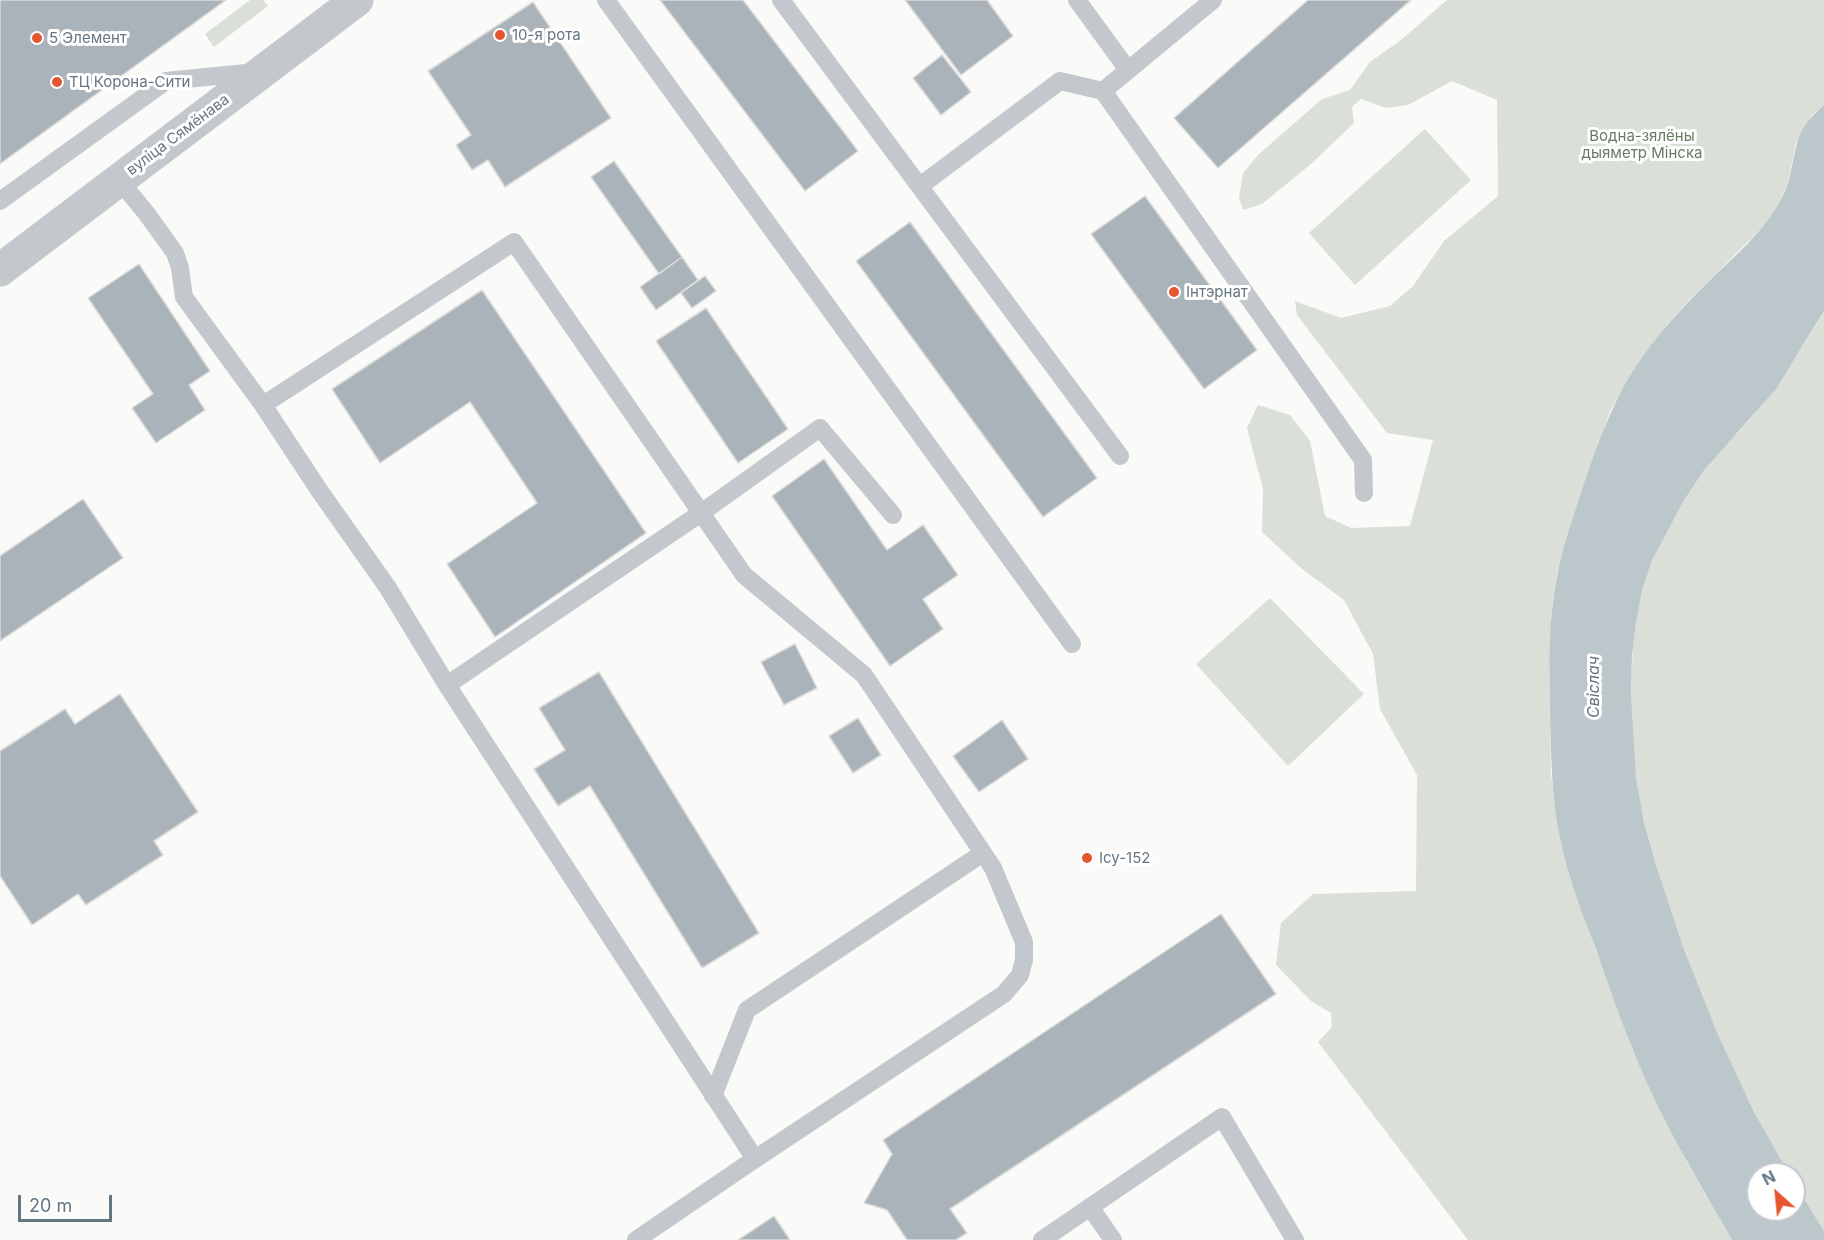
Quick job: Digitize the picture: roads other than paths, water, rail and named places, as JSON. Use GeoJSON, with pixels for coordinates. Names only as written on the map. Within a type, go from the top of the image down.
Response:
{"type":"FeatureCollection","features":[{"type":"Feature","properties":{"kind":"street","name":"вуліца Сямёнава"},"geometry":{"type":"LineString","coordinates":[[0,270],[357,0]]}},
{"type":"Feature","properties":{"kind":"lane"},"geometry":{"type":"LineString","coordinates":[[606,0],[1072,644]]}},
{"type":"Feature","properties":{"kind":"lane"},"geometry":{"type":"LineString","coordinates":[[781,0],[1120,456]]}},
{"type":"Feature","properties":{"kind":"lane"},"geometry":{"type":"LineString","coordinates":[[1077,0],[1128,70]]}},
{"type":"Feature","properties":{"kind":"lane"},"geometry":{"type":"LineString","coordinates":[[1103,91],[1213,0]]}},
{"type":"Feature","properties":{"kind":"lane"},"geometry":{"type":"LineString","coordinates":[[0,201],[166,81],[261,72]]}},
{"type":"Feature","properties":{"kind":"lane"},"geometry":{"type":"LineString","coordinates":[[921,186],[1060,81],[1103,91],[1363,460],[1364,493]]}},
{"type":"Feature","properties":{"kind":"lane"},"geometry":{"type":"LineString","coordinates":[[119,180],[175,253],[180,268],[184,297],[263,405],[388,588],[447,685],[754,1158]]}},
{"type":"Feature","properties":{"kind":"lane"},"geometry":{"type":"LineString","coordinates":[[263,405],[514,242],[744,575],[864,675],[993,868],[1024,942],[1024,960],[1020,975],[1004,994],[754,1158],[636,1240]]}},
{"type":"Feature","properties":{"kind":"lane"},"geometry":{"type":"LineString","coordinates":[[447,685],[701,513],[820,428],[893,515]]}},
{"type":"Feature","properties":{"kind":"lane"},"geometry":{"type":"LineString","coordinates":[[713,1096],[747,1010],[983,853]]}},
{"type":"Feature","properties":{"kind":"lane"},"geometry":{"type":"LineString","coordinates":[[1042,1240],[1221,1117],[1295,1240]]}},
{"type":"Feature","properties":{"kind":"lane"},"geometry":{"type":"LineString","coordinates":[[1090,1207],[1113,1240]]}},
{"type":"Feature","properties":{"kind":"water","name":"Свіслач"},"geometry":{"type":"Polygon","coordinates":[[[1824,105],[1824,311],[1776,389],[1704,470],[1684,500],[1652,560],[1642,590],[1632,656],[1631,697],[1636,779],[1644,822],[1656,865],[1683,947],[1718,1035],[1754,1112],[1782,1162],[1746,1162],[1746,1222],[1806,1222],[1806,1202],[1824,1231],[1824,1240],[1732,1240],[1677,1144],[1648,1085],[1621,1018],[1569,873],[1556,815],[1553,782],[1549,680],[1551,625],[1555,589],[1565,542],[1611,412],[1636,366],[1662,332],[1690,300],[1747,244],[1772,214],[1788,183],[1801,132],[1824,105]]]}},
{"type":"Feature","properties":{"kind":"place","name":"10-я рота"},"geometry":{"type":"Point","coordinates":[500,35]}},
{"type":"Feature","properties":{"kind":"place","name":"5 Элемент"},"geometry":{"type":"Point","coordinates":[37,38]}},
{"type":"Feature","properties":{"kind":"place","name":"ТЦ Корона-Сити"},"geometry":{"type":"Point","coordinates":[57,82]}},
{"type":"Feature","properties":{"kind":"place","name":"Інтэрнат"},"geometry":{"type":"Point","coordinates":[1174,292]}},
{"type":"Feature","properties":{"kind":"place","name":"Ісу-152"},"geometry":{"type":"Point","coordinates":[1087,858]}},
{"type":"Feature","properties":{"kind":"park label","name":"Водна-зялёны дыяметр Мінска"},"geometry":{"type":"Point","coordinates":[1642,144]}}]}
